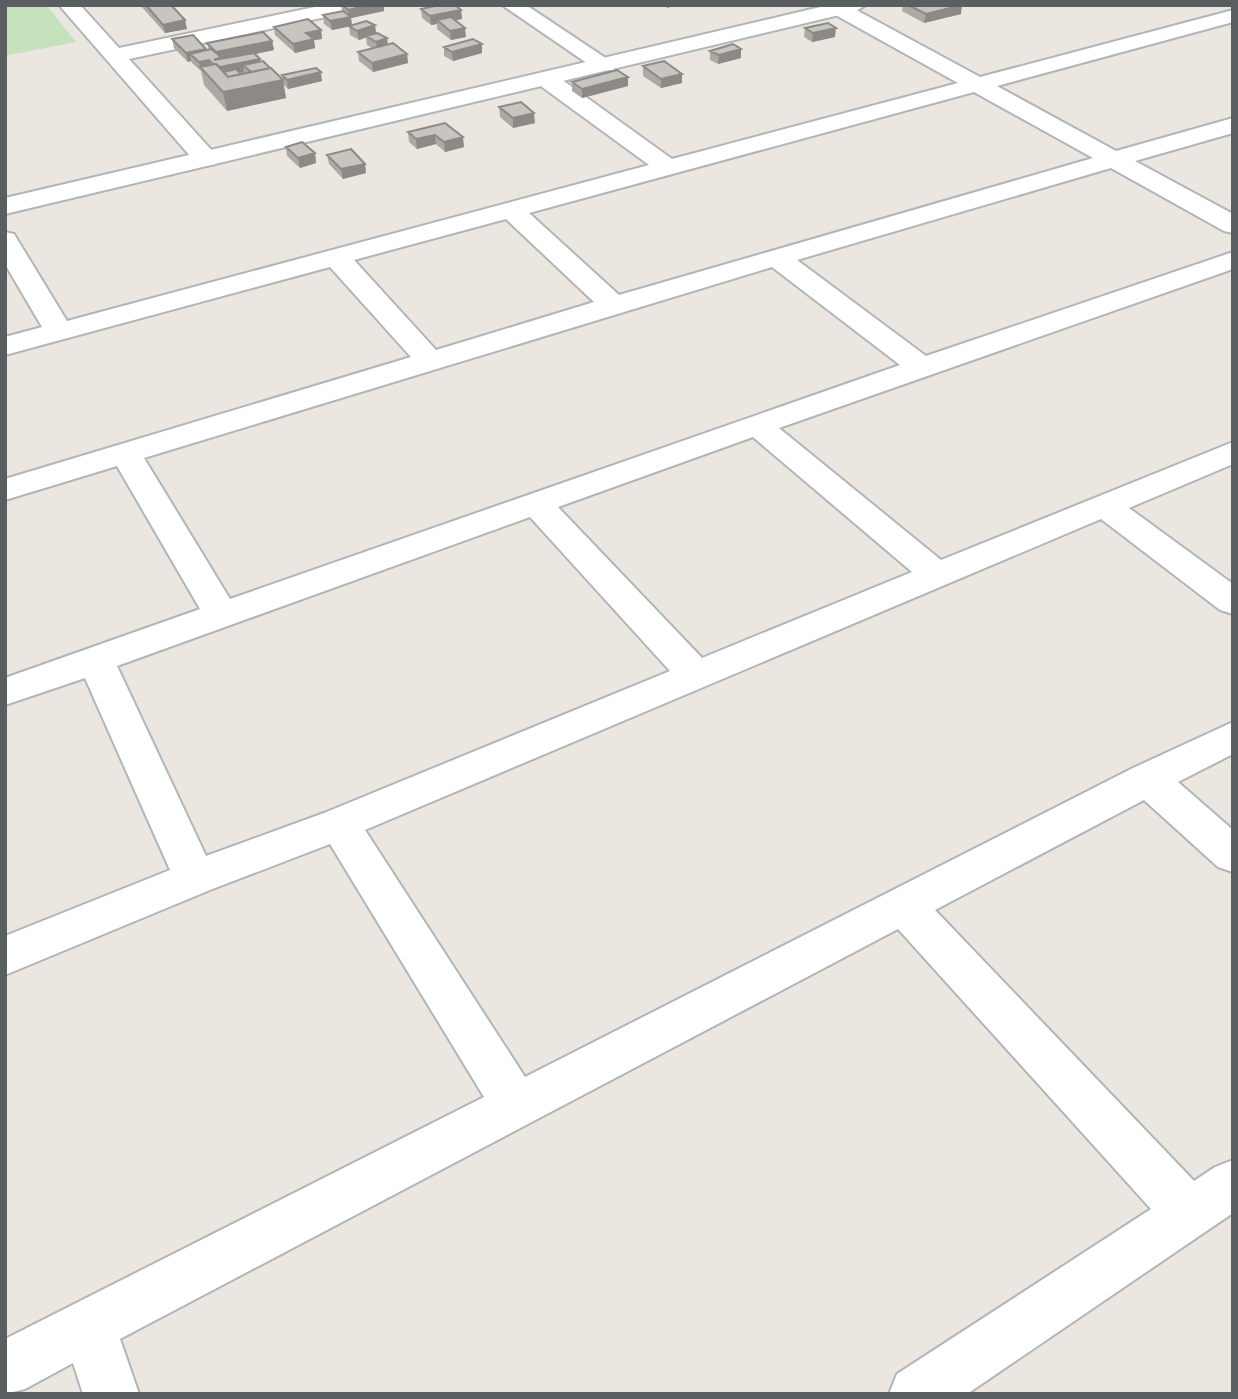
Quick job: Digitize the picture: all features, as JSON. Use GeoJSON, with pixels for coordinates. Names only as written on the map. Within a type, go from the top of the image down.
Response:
{"type":"FeatureCollection","features":[{"type":"Feature","properties":{"kind":"street"},"geometry":{"type":"LineString","coordinates":[[69,5],[206,159]]}},
{"type":"Feature","properties":{"kind":"street"},"geometry":{"type":"LineString","coordinates":[[114,56],[354,5]]}},
{"type":"Feature","properties":{"kind":"street"},"geometry":{"type":"LineString","coordinates":[[512,5],[605,65]]}},
{"type":"Feature","properties":{"kind":"street"},"geometry":{"type":"LineString","coordinates":[[5,206],[847,7],[974,86],[1233,225]]}},
{"type":"Feature","properties":{"kind":"street"},"geometry":{"type":"LineString","coordinates":[[5,346],[337,258],[666,166],[1233,16]]}},
{"type":"Feature","properties":{"kind":"street"},"geometry":{"type":"LineString","coordinates":[[546,79],[666,166]]}},
{"type":"Feature","properties":{"kind":"street"},"geometry":{"type":"LineString","coordinates":[[5,490],[432,362],[614,304],[1233,125]]}},
{"type":"Feature","properties":{"kind":"street"},"geometry":{"type":"LineString","coordinates":[[510,209],[614,304]]}},
{"type":"Feature","properties":{"kind":"street"},"geometry":{"type":"LineString","coordinates":[[5,240],[59,332]]}},
{"type":"Feature","properties":{"kind":"street"},"geometry":{"type":"LineString","coordinates":[[337,258],[432,362]]}},
{"type":"Feature","properties":{"kind":"street"},"geometry":{"type":"LineString","coordinates":[[777,258],[924,369]]}},
{"type":"Feature","properties":{"kind":"street"},"geometry":{"type":"LineString","coordinates":[[5,692],[757,425],[1233,260]]}},
{"type":"Feature","properties":{"kind":"street"},"geometry":{"type":"LineString","coordinates":[[757,425],[937,575]]}},
{"type":"Feature","properties":{"kind":"street"},"geometry":{"type":"LineString","coordinates":[[5,956],[195,877],[339,824],[1233,452]]}},
{"type":"Feature","properties":{"kind":"street"},"geometry":{"type":"LineString","coordinates":[[126,455],[222,615]]}},
{"type":"Feature","properties":{"kind":"street"},"geometry":{"type":"LineString","coordinates":[[537,505],[696,675]]}},
{"type":"Feature","properties":{"kind":"street"},"geometry":{"type":"LineString","coordinates":[[1104,505],[1233,602]]}},
{"type":"Feature","properties":{"kind":"street"},"geometry":{"type":"LineString","coordinates":[[96,660],[195,877]]}},
{"type":"Feature","properties":{"kind":"street"},"geometry":{"type":"LineString","coordinates":[[5,1369],[1233,736]]}},
{"type":"Feature","properties":{"kind":"street"},"geometry":{"type":"LineString","coordinates":[[1147,779],[1233,855]]}},
{"type":"Feature","properties":{"kind":"street"},"geometry":{"type":"LineString","coordinates":[[339,824],[517,1107]]}},
{"type":"Feature","properties":{"kind":"street"},"geometry":{"type":"LineString","coordinates":[[905,907],[1189,1214]]}},
{"type":"Feature","properties":{"kind":"street"},"geometry":{"type":"LineString","coordinates":[[917,1394],[1233,1184]]}},
{"type":"Feature","properties":{"kind":"street"},"geometry":{"type":"LineString","coordinates":[[89,1327],[111,1394]]}},
{"type":"Feature","properties":{"kind":"green space"},"geometry":{"type":"Polygon","coordinates":[[[5,5],[46,5],[76,42],[5,56],[5,5]]]}},
{"type":"Feature","properties":{"kind":"building"},"geometry":{"type":"Polygon","coordinates":[[[146,5],[171,5],[185,20],[163,25],[146,5]]]}},
{"type":"Feature","properties":{"kind":"building"},"geometry":{"type":"Polygon","coordinates":[[[343,5],[370,5],[348,10],[343,5]]]}},
{"type":"Feature","properties":{"kind":"building"},"geometry":{"type":"Polygon","coordinates":[[[455,5],[461,10],[430,16],[421,9],[455,5]]]}},
{"type":"Feature","properties":{"kind":"building"},"geometry":{"type":"Polygon","coordinates":[[[908,5],[931,6],[962,5],[926,14],[908,5]]]}},
{"type":"Feature","properties":{"kind":"building"},"geometry":{"type":"Polygon","coordinates":[[[343,11],[351,17],[330,21],[323,15],[343,11]]]}},
{"type":"Feature","properties":{"kind":"building"},"geometry":{"type":"Polygon","coordinates":[[[451,17],[465,28],[450,31],[437,20],[451,17]]]}},
{"type":"Feature","properties":{"kind":"building"},"geometry":{"type":"Polygon","coordinates":[[[308,19],[321,30],[306,33],[314,39],[293,44],[274,27],[308,19]]]}},
{"type":"Feature","properties":{"kind":"building"},"geometry":{"type":"Polygon","coordinates":[[[366,21],[375,25],[357,31],[349,26],[366,21]]]}},
{"type":"Feature","properties":{"kind":"building"},"geometry":{"type":"Polygon","coordinates":[[[828,23],[836,28],[813,33],[805,28],[828,23]]]}},
{"type":"Feature","properties":{"kind":"building"},"geometry":{"type":"Polygon","coordinates":[[[263,32],[272,41],[216,52],[207,43],[263,32]]]}},
{"type":"Feature","properties":{"kind":"building"},"geometry":{"type":"Polygon","coordinates":[[[377,33],[387,38],[376,42],[366,36],[377,33]]]}},
{"type":"Feature","properties":{"kind":"building"},"geometry":{"type":"Polygon","coordinates":[[[193,35],[206,49],[186,53],[172,39],[193,35]]]}},
{"type":"Feature","properties":{"kind":"building"},"geometry":{"type":"Polygon","coordinates":[[[473,39],[482,44],[452,52],[444,47],[473,39]]]}},
{"type":"Feature","properties":{"kind":"building"},"geometry":{"type":"Polygon","coordinates":[[[393,43],[407,54],[372,63],[358,52],[393,43]]]}},
{"type":"Feature","properties":{"kind":"building"},"geometry":{"type":"Polygon","coordinates":[[[733,44],[741,49],[719,55],[710,51],[733,44]]]}},
{"type":"Feature","properties":{"kind":"building"},"geometry":{"type":"Polygon","coordinates":[[[211,49],[221,57],[214,60],[254,53],[260,59],[220,67],[209,60],[199,62],[190,54],[211,49]]]}},
{"type":"Feature","properties":{"kind":"building"},"geometry":{"type":"Polygon","coordinates":[[[263,61],[270,68],[251,72],[243,65],[263,61]]]}},
{"type":"Feature","properties":{"kind":"building"},"geometry":{"type":"Polygon","coordinates":[[[664,61],[682,74],[661,79],[643,66],[664,61]]]}},
{"type":"Feature","properties":{"kind":"building"},"geometry":{"type":"Polygon","coordinates":[[[216,64],[228,77],[271,68],[283,80],[223,92],[200,67],[216,64]]]}},
{"type":"Feature","properties":{"kind":"building"},"geometry":{"type":"Polygon","coordinates":[[[316,68],[321,72],[287,80],[282,75],[316,68]]]}},
{"type":"Feature","properties":{"kind":"building"},"geometry":{"type":"Polygon","coordinates":[[[236,69],[241,74],[228,77],[224,72],[236,69]]]}},
{"type":"Feature","properties":{"kind":"building"},"geometry":{"type":"Polygon","coordinates":[[[617,70],[628,77],[582,89],[572,82],[617,70]]]}},
{"type":"Feature","properties":{"kind":"building"},"geometry":{"type":"Polygon","coordinates":[[[521,102],[534,113],[513,118],[499,107],[521,102]]]}},
{"type":"Feature","properties":{"kind":"building"},"geometry":{"type":"Polygon","coordinates":[[[445,123],[463,137],[444,142],[435,135],[416,139],[408,132],[445,123]]]}},
{"type":"Feature","properties":{"kind":"building"},"geometry":{"type":"Polygon","coordinates":[[[302,142],[315,153],[298,158],[286,147],[302,142]]]}},
{"type":"Feature","properties":{"kind":"building"},"geometry":{"type":"Polygon","coordinates":[[[351,149],[365,164],[341,169],[327,155],[351,149]]]}}]}
